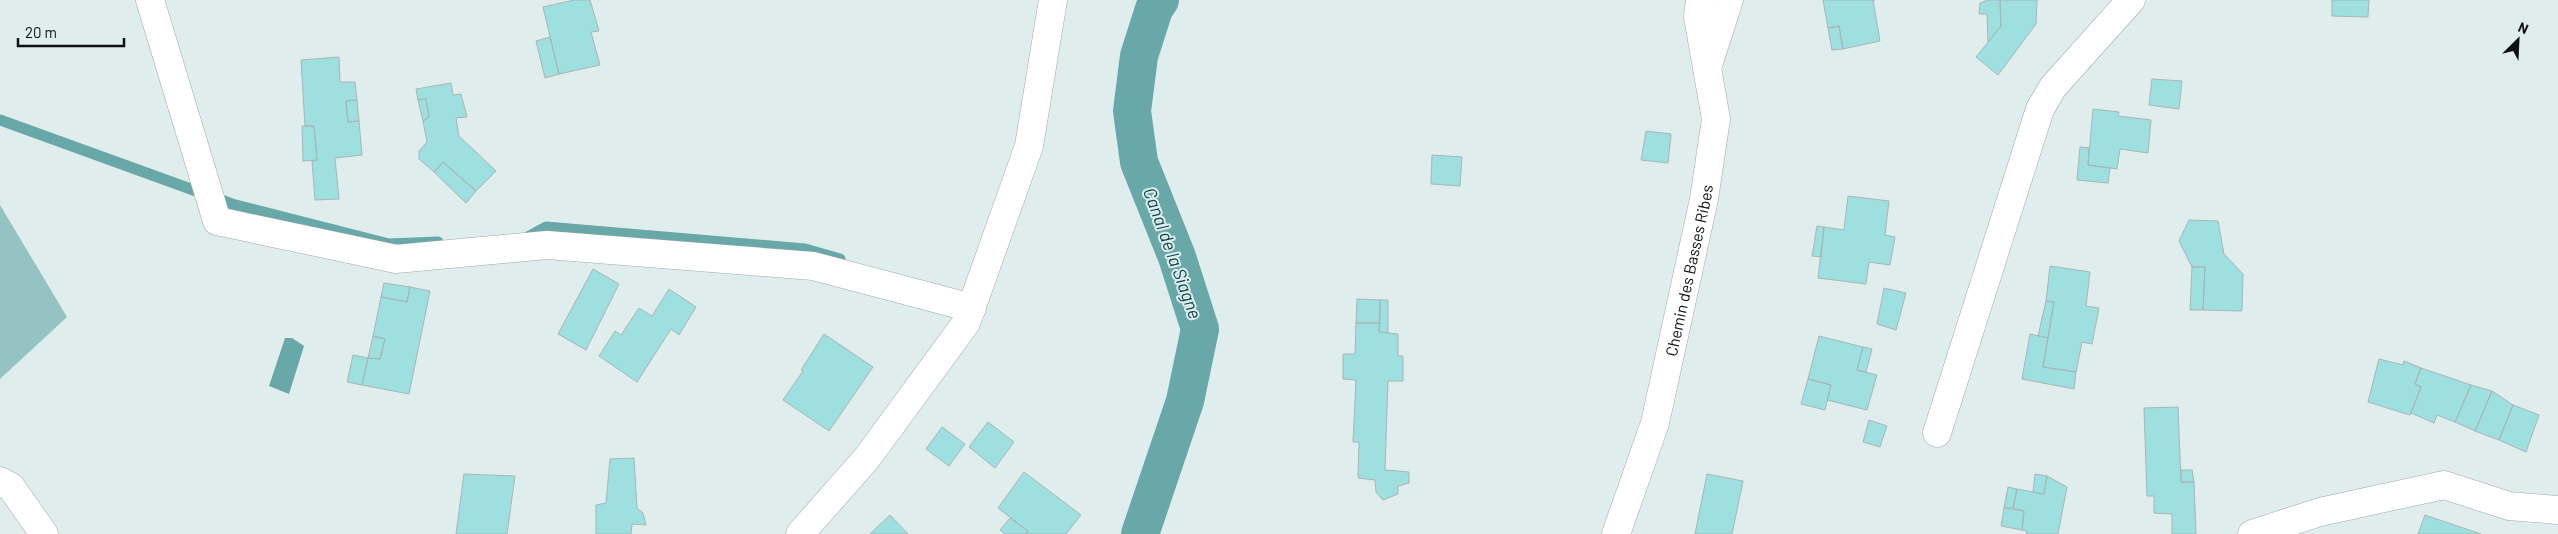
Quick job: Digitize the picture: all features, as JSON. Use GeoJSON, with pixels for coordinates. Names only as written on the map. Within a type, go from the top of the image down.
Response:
{"type":"FeatureCollection","features":[{"type":"Feature","properties":{"kind":"street"},"geometry":{"type":"LineString","coordinates":[[150,0],[217,221],[396,259],[547,245],[813,266],[972,308]]}},
{"type":"Feature","properties":{"kind":"street"},"geometry":{"type":"LineString","coordinates":[[800,534],[867,458],[966,323],[1029,146],[1053,0]]}},
{"type":"Feature","properties":{"kind":"street","name":"Chemin des Basses Ribes"},"geometry":{"type":"LineString","coordinates":[[1616,534],[1654,423],[1704,199],[1716,119],[1698,17],[1700,0]]}},
{"type":"Feature","properties":{"kind":"street"},"geometry":{"type":"LineString","coordinates":[[1707,69],[1729,0]]}},
{"type":"Feature","properties":{"kind":"street"},"geometry":{"type":"LineString","coordinates":[[1937,433],[2040,109],[2053,86],[2130,0]]}},
{"type":"Feature","properties":{"kind":"street"},"geometry":{"type":"LineString","coordinates":[[0,481],[11,487],[44,534]]}},
{"type":"Feature","properties":{"kind":"street"},"geometry":{"type":"LineString","coordinates":[[2252,534],[2320,512],[2444,485],[2509,506],[2558,510]]}},
{"type":"Feature","properties":{"kind":"shaded area"},"geometry":{"type":"Polygon","coordinates":[[[0,205],[67,317],[0,379],[0,205]]]}},
{"type":"Feature","properties":{"kind":"shaded area"},"geometry":{"type":"Polygon","coordinates":[[[285,338],[292,338],[304,346],[289,394],[269,386],[285,338]]]}},
{"type":"Feature","properties":{"kind":"building"},"geometry":{"type":"Polygon","coordinates":[[[574,0],[590,0],[599,31],[591,32],[600,65],[559,74],[543,7],[574,0]]]}},
{"type":"Feature","properties":{"kind":"building"},"geometry":{"type":"Polygon","coordinates":[[[1823,0],[1873,0],[1880,41],[1843,49],[1839,26],[1828,28],[1823,0]]]}},
{"type":"Feature","properties":{"kind":"building"},"geometry":{"type":"Polygon","coordinates":[[[1988,0],[2000,0],[2001,26],[1988,42],[1987,14],[1979,14],[1980,3],[1988,0]]]}},
{"type":"Feature","properties":{"kind":"building"},"geometry":{"type":"Polygon","coordinates":[[[2000,0],[2037,0],[2036,24],[1998,75],[1976,57],[2001,26],[2000,0]]]}},
{"type":"Feature","properties":{"kind":"building"},"geometry":{"type":"Polygon","coordinates":[[[2332,0],[2369,0],[2368,17],[2332,16],[2332,0]]]}},
{"type":"Feature","properties":{"kind":"building"},"geometry":{"type":"Polygon","coordinates":[[[1839,26],[1843,49],[1832,50],[1828,28],[1839,26]]]}},
{"type":"Feature","properties":{"kind":"building"},"geometry":{"type":"Polygon","coordinates":[[[550,37],[559,74],[545,78],[536,41],[550,37]]]}},
{"type":"Feature","properties":{"kind":"building"},"geometry":{"type":"Polygon","coordinates":[[[339,57],[340,82],[355,82],[357,100],[346,101],[348,122],[359,121],[362,155],[335,158],[339,199],[315,200],[312,161],[317,160],[314,126],[305,126],[301,60],[339,57]]]}},
{"type":"Feature","properties":{"kind":"building"},"geometry":{"type":"Polygon","coordinates":[[[2152,79],[2182,81],[2179,109],[2149,105],[2152,79]]]}},
{"type":"Feature","properties":{"kind":"building"},"geometry":{"type":"Polygon","coordinates":[[[451,83],[453,95],[461,94],[467,117],[456,118],[459,136],[496,171],[476,191],[443,162],[434,172],[419,159],[419,151],[427,142],[423,121],[429,117],[426,99],[418,100],[416,89],[451,83]]]}},
{"type":"Feature","properties":{"kind":"building"},"geometry":{"type":"Polygon","coordinates":[[[426,99],[429,117],[423,121],[418,100],[426,99]]]}},
{"type":"Feature","properties":{"kind":"building"},"geometry":{"type":"Polygon","coordinates":[[[357,100],[359,121],[348,122],[346,101],[357,100]]]}},
{"type":"Feature","properties":{"kind":"building"},"geometry":{"type":"Polygon","coordinates":[[[2093,109],[2119,112],[2118,116],[2151,120],[2148,153],[2120,149],[2117,169],[2088,165],[2093,109]]]}},
{"type":"Feature","properties":{"kind":"building"},"geometry":{"type":"Polygon","coordinates":[[[302,126],[314,126],[317,160],[303,161],[302,126]]]}},
{"type":"Feature","properties":{"kind":"building"},"geometry":{"type":"Polygon","coordinates":[[[1646,131],[1671,134],[1668,163],[1641,160],[1646,131]]]}},
{"type":"Feature","properties":{"kind":"building"},"geometry":{"type":"Polygon","coordinates":[[[2080,147],[2089,148],[2088,165],[2110,168],[2108,183],[2077,180],[2080,147]]]}},
{"type":"Feature","properties":{"kind":"building"},"geometry":{"type":"Polygon","coordinates":[[[1432,155],[1462,157],[1460,186],[1431,184],[1432,155]]]}},
{"type":"Feature","properties":{"kind":"building"},"geometry":{"type":"Polygon","coordinates":[[[443,162],[476,191],[466,203],[434,172],[443,162]]]}},
{"type":"Feature","properties":{"kind":"building"},"geometry":{"type":"Polygon","coordinates":[[[1848,196],[1889,201],[1885,235],[1895,237],[1890,265],[1869,262],[1866,284],[1818,278],[1824,227],[1844,230],[1848,196]]]}},
{"type":"Feature","properties":{"kind":"building"},"geometry":{"type":"Polygon","coordinates":[[[2189,220],[2218,221],[2224,254],[2243,274],[2242,311],[2203,310],[2205,267],[2192,267],[2179,241],[2189,220]]]}},
{"type":"Feature","properties":{"kind":"building"},"geometry":{"type":"Polygon","coordinates":[[[1817,226],[1824,227],[1821,257],[1812,256],[1817,226]]]}},
{"type":"Feature","properties":{"kind":"building"},"geometry":{"type":"Polygon","coordinates":[[[2050,266],[2090,272],[2086,306],[2099,308],[2092,344],[2082,342],[2076,372],[2043,367],[2054,302],[2046,301],[2050,266]]]}},
{"type":"Feature","properties":{"kind":"building"},"geometry":{"type":"Polygon","coordinates":[[[2192,267],[2205,267],[2203,310],[2190,310],[2192,267]]]}},
{"type":"Feature","properties":{"kind":"building"},"geometry":{"type":"Polygon","coordinates":[[[593,269],[619,284],[586,350],[558,334],[593,269]]]}},
{"type":"Feature","properties":{"kind":"building"},"geometry":{"type":"Polygon","coordinates":[[[384,283],[410,287],[407,302],[381,297],[384,283]]]}},
{"type":"Feature","properties":{"kind":"building"},"geometry":{"type":"Polygon","coordinates":[[[410,287],[430,291],[409,394],[362,385],[368,358],[380,359],[385,339],[373,336],[381,297],[407,302],[410,287]]]}},
{"type":"Feature","properties":{"kind":"building"},"geometry":{"type":"Polygon","coordinates":[[[1884,288],[1906,293],[1896,330],[1877,324],[1884,288]]]}},
{"type":"Feature","properties":{"kind":"building"},"geometry":{"type":"Polygon","coordinates":[[[669,289],[696,307],[679,335],[671,329],[637,382],[599,356],[615,331],[621,335],[639,308],[652,316],[669,289]]]}},
{"type":"Feature","properties":{"kind":"building"},"geometry":{"type":"Polygon","coordinates":[[[1357,299],[1380,300],[1380,323],[1356,323],[1357,299]]]}},
{"type":"Feature","properties":{"kind":"building"},"geometry":{"type":"Polygon","coordinates":[[[1380,300],[1388,300],[1388,333],[1379,332],[1380,300]]]}},
{"type":"Feature","properties":{"kind":"building"},"geometry":{"type":"Polygon","coordinates":[[[2046,301],[2054,302],[2048,338],[2038,336],[2046,301]]]}},
{"type":"Feature","properties":{"kind":"building"},"geometry":{"type":"Polygon","coordinates":[[[1356,323],[1380,323],[1379,332],[1398,334],[1398,356],[1403,356],[1403,381],[1388,381],[1385,470],[1409,472],[1409,483],[1398,486],[1398,494],[1383,500],[1376,492],[1375,480],[1358,478],[1359,442],[1353,442],[1356,380],[1343,379],[1343,354],[1355,354],[1356,323]]]}},
{"type":"Feature","properties":{"kind":"building"},"geometry":{"type":"Polygon","coordinates":[[[824,334],[873,367],[829,431],[783,400],[803,371],[801,370],[824,334]]]}},
{"type":"Feature","properties":{"kind":"building"},"geometry":{"type":"Polygon","coordinates":[[[2030,334],[2048,338],[2043,367],[2076,372],[2074,389],[2022,379],[2030,334]]]}},
{"type":"Feature","properties":{"kind":"building"},"geometry":{"type":"Polygon","coordinates":[[[373,336],[385,339],[380,359],[368,358],[373,336]]]}},
{"type":"Feature","properties":{"kind":"building"},"geometry":{"type":"Polygon","coordinates":[[[1819,336],[1863,347],[1857,370],[1877,375],[1867,410],[1827,400],[1831,385],[1808,379],[1819,336]]]}},
{"type":"Feature","properties":{"kind":"building"},"geometry":{"type":"Polygon","coordinates":[[[1863,347],[1872,349],[1866,372],[1857,370],[1863,347]]]}},
{"type":"Feature","properties":{"kind":"building"},"geometry":{"type":"Polygon","coordinates":[[[353,355],[368,358],[362,385],[347,382],[353,355]]]}},
{"type":"Feature","properties":{"kind":"building"},"geometry":{"type":"Polygon","coordinates":[[[2379,359],[2403,365],[2404,361],[2421,368],[2415,384],[2421,387],[2410,415],[2368,402],[2379,359]]]}},
{"type":"Feature","properties":{"kind":"building"},"geometry":{"type":"Polygon","coordinates":[[[2421,368],[2471,385],[2455,422],[2437,415],[2434,423],[2411,413],[2421,387],[2415,384],[2421,368]]]}},
{"type":"Feature","properties":{"kind":"building"},"geometry":{"type":"Polygon","coordinates":[[[1808,379],[1831,385],[1825,410],[1801,404],[1808,379]]]}},
{"type":"Feature","properties":{"kind":"building"},"geometry":{"type":"Polygon","coordinates":[[[2471,385],[2492,391],[2475,431],[2455,422],[2471,385]]]}},
{"type":"Feature","properties":{"kind":"building"},"geometry":{"type":"Polygon","coordinates":[[[2492,391],[2513,405],[2499,440],[2475,431],[2492,391]]]}},
{"type":"Feature","properties":{"kind":"building"},"geometry":{"type":"Polygon","coordinates":[[[2513,405],[2539,415],[2526,452],[2499,440],[2513,405]]]}},
{"type":"Feature","properties":{"kind":"building"},"geometry":{"type":"Polygon","coordinates":[[[2178,407],[2181,482],[2194,482],[2196,534],[2172,534],[2172,514],[2154,513],[2154,496],[2147,496],[2144,408],[2178,407]]]}},
{"type":"Feature","properties":{"kind":"building"},"geometry":{"type":"Polygon","coordinates":[[[1869,420],[1887,426],[1880,447],[1863,442],[1869,420]]]}},
{"type":"Feature","properties":{"kind":"building"},"geometry":{"type":"Polygon","coordinates":[[[988,422],[1014,442],[995,468],[969,447],[988,422]]]}},
{"type":"Feature","properties":{"kind":"building"},"geometry":{"type":"Polygon","coordinates":[[[942,427],[965,444],[949,466],[926,449],[942,427]]]}},
{"type":"Feature","properties":{"kind":"building"},"geometry":{"type":"Polygon","coordinates":[[[634,458],[637,508],[643,513],[646,525],[632,524],[631,534],[596,534],[596,505],[606,503],[610,459],[634,458]]]}},
{"type":"Feature","properties":{"kind":"building"},"geometry":{"type":"Polygon","coordinates":[[[2181,470],[2192,470],[2194,482],[2181,482],[2181,470]]]}},
{"type":"Feature","properties":{"kind":"building"},"geometry":{"type":"Polygon","coordinates":[[[1024,472],[1081,515],[1066,534],[1026,534],[1028,531],[998,508],[1024,472]]]}},
{"type":"Feature","properties":{"kind":"building"},"geometry":{"type":"Polygon","coordinates":[[[464,474],[515,476],[507,534],[456,534],[464,474]]]}},
{"type":"Feature","properties":{"kind":"building"},"geometry":{"type":"Polygon","coordinates":[[[1707,474],[1743,481],[1732,534],[1695,534],[1707,474]]]}},
{"type":"Feature","properties":{"kind":"building"},"geometry":{"type":"Polygon","coordinates":[[[2035,474],[2047,476],[2044,494],[2033,492],[2035,474]]]}},
{"type":"Feature","properties":{"kind":"building"},"geometry":{"type":"Polygon","coordinates":[[[2047,476],[2067,487],[2058,534],[2026,534],[2027,531],[2022,530],[2024,511],[2013,508],[2017,489],[2044,494],[2047,476]]]}},
{"type":"Feature","properties":{"kind":"building"},"geometry":{"type":"Polygon","coordinates":[[[2008,487],[2017,489],[2013,508],[2004,508],[2008,487]]]}},
{"type":"Feature","properties":{"kind":"building"},"geometry":{"type":"Polygon","coordinates":[[[2004,508],[2024,511],[2022,530],[2001,526],[2004,508]]]}},
{"type":"Feature","properties":{"kind":"building"},"geometry":{"type":"Polygon","coordinates":[[[890,515],[908,534],[870,534],[890,515]]]}},
{"type":"Feature","properties":{"kind":"building"},"geometry":{"type":"Polygon","coordinates":[[[2425,515],[2481,534],[2418,534],[2425,515]]]}},
{"type":"Feature","properties":{"kind":"building"},"geometry":{"type":"Polygon","coordinates":[[[1010,518],[1028,531],[1026,534],[1005,534],[1000,530],[1010,518]]]}},
{"type":"Feature","properties":{"kind":"waterway","name":"Canal de la Siagne"},"geometry":{"type":"LineString","coordinates":[[1140,534],[1185,401],[1200,329],[1177,257],[1139,162],[1132,111],[1139,56],[1154,9],[1160,0]]}},
{"type":"Feature","properties":{"kind":"waterway"},"geometry":{"type":"LineString","coordinates":[[0,120],[232,204],[389,244],[438,242]]}},
{"type":"Feature","properties":{"kind":"waterway"},"geometry":{"type":"LineString","coordinates":[[524,239],[546,227],[805,249],[840,259]]}}]}
